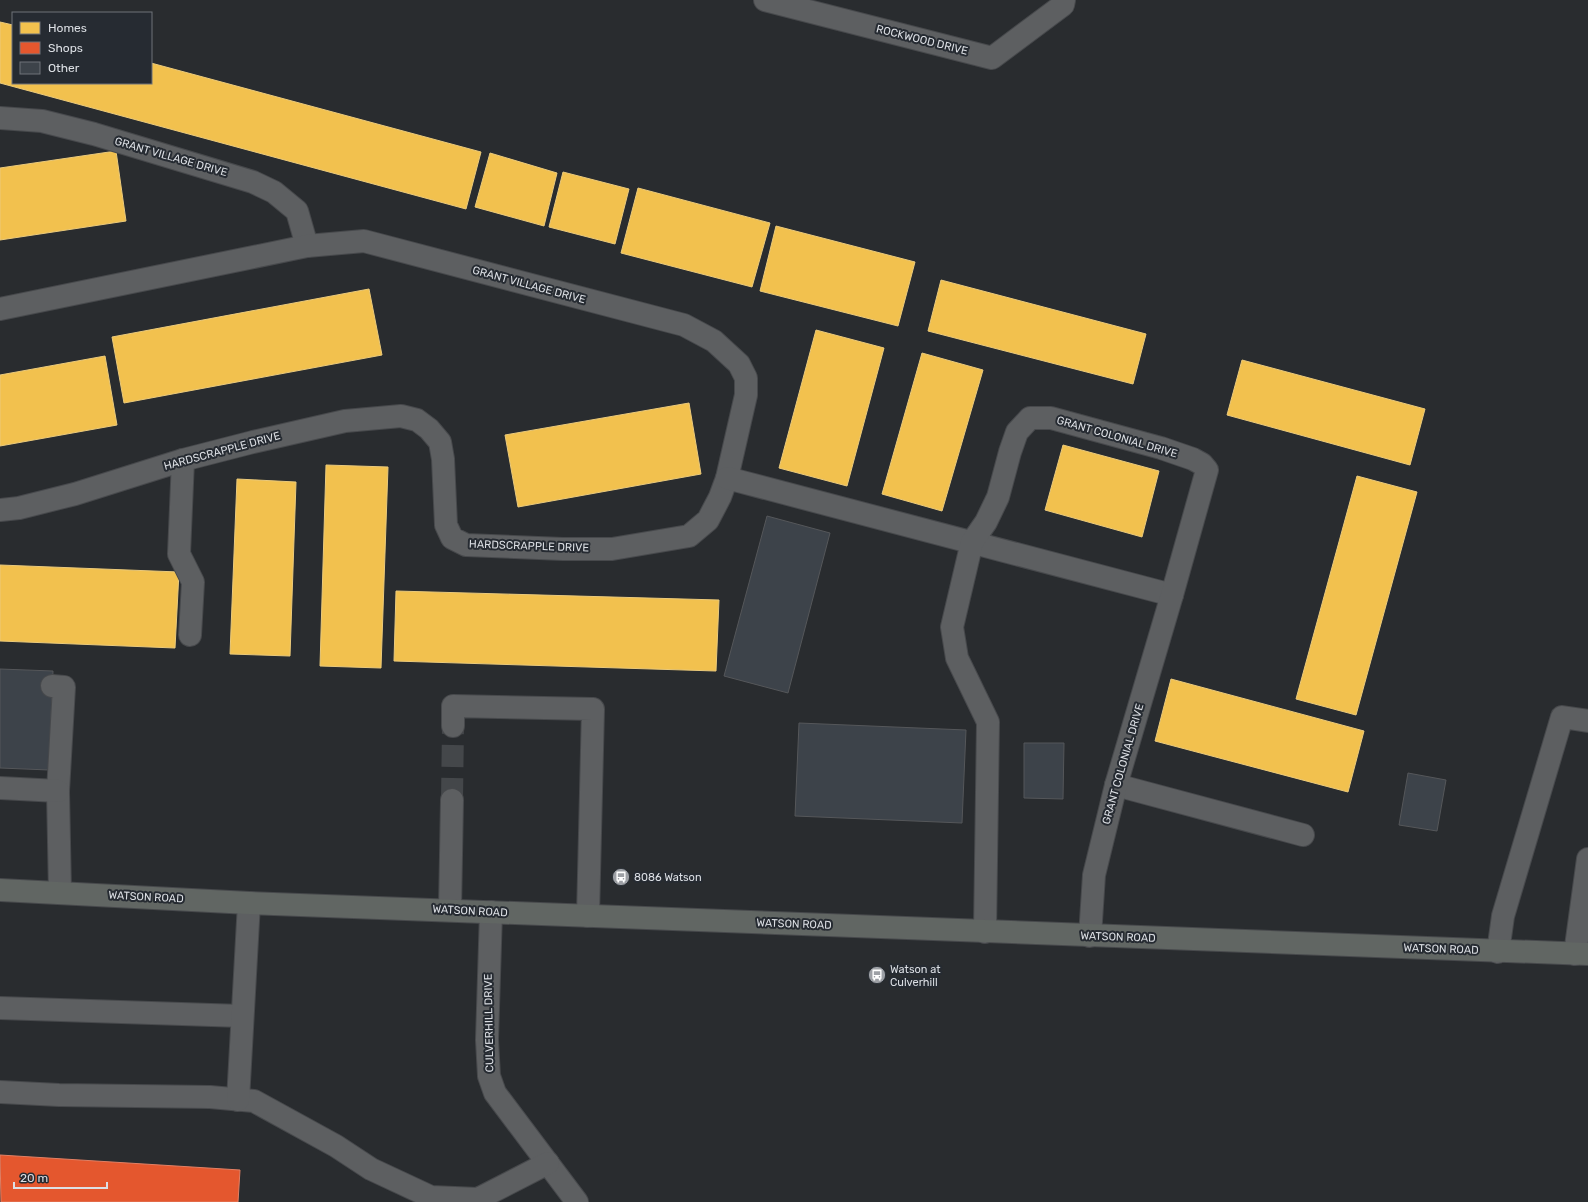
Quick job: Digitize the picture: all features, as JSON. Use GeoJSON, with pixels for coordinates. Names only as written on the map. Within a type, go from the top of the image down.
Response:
{"type":"FeatureCollection","features":[{"type":"Feature","properties":{"kind":"main road","name":"WATSON ROAD"},"geometry":{"type":"LineString","coordinates":[[0,890],[248,903],[1498,952],[1582,954]]}},
{"type":"Feature","properties":{"kind":"street","name":"ROCKWOOD DRIVE"},"geometry":{"type":"LineString","coordinates":[[765,0],[992,58],[1063,2]]}},
{"type":"Feature","properties":{"kind":"street","name":"GRANT VILLAGE DRIVE"},"geometry":{"type":"LineString","coordinates":[[0,118],[42,121],[94,134],[254,182],[274,192],[297,211],[307,246]]}},
{"type":"Feature","properties":{"kind":"street","name":"GRANT VILLAGE DRIVE"},"geometry":{"type":"LineString","coordinates":[[0,309],[307,246],[364,241],[684,325],[714,340],[739,364]]}},
{"type":"Feature","properties":{"kind":"street","name":"HARDSCRAPPLE DRIVE"},"geometry":{"type":"LineString","coordinates":[[0,510],[19,508],[75,494],[183,460],[253,442],[345,421],[401,416],[417,420],[429,429],[440,442],[443,459],[446,525],[452,538],[466,545],[563,549],[612,548],[689,536],[708,520],[720,497],[727,478],[746,395],[746,378],[739,364]]}},
{"type":"Feature","properties":{"kind":"street","name":"GRANT COLONIAL DRIVE"},"geometry":{"type":"LineString","coordinates":[[972,542],[986,522],[998,497],[1017,432],[1030,418],[1051,418],[1174,452],[1193,459],[1202,464],[1207,470],[1116,785],[1094,875],[1090,936]]}},
{"type":"Feature","properties":{"kind":"street"},"geometry":{"type":"LineString","coordinates":[[183,460],[179,554],[193,582],[190,635]]}},
{"type":"Feature","properties":{"kind":"street"},"geometry":{"type":"LineString","coordinates":[[727,478],[1172,595]]}},
{"type":"Feature","properties":{"kind":"street"},"geometry":{"type":"LineString","coordinates":[[972,542],[952,627],[956,658],[988,722],[985,932]]}},
{"type":"Feature","properties":{"kind":"street"},"geometry":{"type":"LineString","coordinates":[[52,686],[64,687],[58,792],[60,893]]}},
{"type":"Feature","properties":{"kind":"street"},"geometry":{"type":"LineString","coordinates":[[453,726],[453,706],[593,709],[588,916]]}},
{"type":"Feature","properties":{"kind":"street"},"geometry":{"type":"LineString","coordinates":[[1498,952],[1503,916],[1562,717],[1588,721]]}},
{"type":"Feature","properties":{"kind":"street"},"geometry":{"type":"LineString","coordinates":[[1116,785],[1303,835]]}},
{"type":"Feature","properties":{"kind":"street"},"geometry":{"type":"LineString","coordinates":[[0,788],[58,792]]}},
{"type":"Feature","properties":{"kind":"street"},"geometry":{"type":"LineString","coordinates":[[450,910],[452,800]]}},
{"type":"Feature","properties":{"kind":"street"},"geometry":{"type":"LineString","coordinates":[[1582,954],[1588,859]]}},
{"type":"Feature","properties":{"kind":"street"},"geometry":{"type":"LineString","coordinates":[[238,1100],[248,903]]}},
{"type":"Feature","properties":{"kind":"street","name":"CULVERHILL DRIVE"},"geometry":{"type":"LineString","coordinates":[[491,912],[487,1040],[489,1076],[495,1093],[577,1202]]}},
{"type":"Feature","properties":{"kind":"street"},"geometry":{"type":"LineString","coordinates":[[0,1008],[242,1016]]}},
{"type":"Feature","properties":{"kind":"street"},"geometry":{"type":"LineString","coordinates":[[0,1092],[59,1095],[210,1098],[254,1101],[336,1146],[371,1169],[431,1197],[463,1200],[478,1199],[548,1163]]}},
{"type":"Feature","properties":{"kind":"building: Homes"},"geometry":{"type":"Polygon","coordinates":[[[0,22],[12,25],[12,84],[152,84],[152,63],[481,152],[466,209],[0,83],[0,22]]]}},
{"type":"Feature","properties":{"kind":"building: Homes"},"geometry":{"type":"Polygon","coordinates":[[[116,151],[126,221],[0,240],[0,168],[116,151]]]}},
{"type":"Feature","properties":{"kind":"building: Homes"},"geometry":{"type":"Polygon","coordinates":[[[490,153],[557,173],[544,226],[475,207],[490,153]]]}},
{"type":"Feature","properties":{"kind":"building: Homes"},"geometry":{"type":"Polygon","coordinates":[[[563,172],[629,189],[615,244],[549,227],[563,172]]]}},
{"type":"Feature","properties":{"kind":"building: Homes"},"geometry":{"type":"Polygon","coordinates":[[[638,188],[770,223],[752,287],[621,253],[638,188]]]}},
{"type":"Feature","properties":{"kind":"building: Homes"},"geometry":{"type":"Polygon","coordinates":[[[776,226],[915,262],[898,326],[760,291],[776,226]]]}},
{"type":"Feature","properties":{"kind":"building: Homes"},"geometry":{"type":"Polygon","coordinates":[[[941,280],[1146,334],[1133,384],[928,331],[941,280]]]}},
{"type":"Feature","properties":{"kind":"building: Homes"},"geometry":{"type":"Polygon","coordinates":[[[369,289],[382,355],[124,403],[112,337],[369,289]]]}},
{"type":"Feature","properties":{"kind":"building: Homes"},"geometry":{"type":"Polygon","coordinates":[[[816,330],[884,348],[847,486],[779,468],[816,330]]]}},
{"type":"Feature","properties":{"kind":"building: Homes"},"geometry":{"type":"Polygon","coordinates":[[[922,353],[983,370],[942,511],[882,494],[922,353]]]}},
{"type":"Feature","properties":{"kind":"building: Homes"},"geometry":{"type":"Polygon","coordinates":[[[105,356],[117,425],[0,446],[0,375],[105,356]]]}},
{"type":"Feature","properties":{"kind":"building: Homes"},"geometry":{"type":"Polygon","coordinates":[[[1242,360],[1425,409],[1410,465],[1227,415],[1242,360]]]}},
{"type":"Feature","properties":{"kind":"building: Homes"},"geometry":{"type":"Polygon","coordinates":[[[689,403],[701,474],[518,507],[505,435],[689,403]]]}},
{"type":"Feature","properties":{"kind":"building: Homes"},"geometry":{"type":"Polygon","coordinates":[[[1063,445],[1159,471],[1142,537],[1045,510],[1063,445]]]}},
{"type":"Feature","properties":{"kind":"building: Homes"},"geometry":{"type":"Polygon","coordinates":[[[326,465],[388,467],[381,668],[320,666],[326,465]]]}},
{"type":"Feature","properties":{"kind":"building: Homes"},"geometry":{"type":"Polygon","coordinates":[[[1357,476],[1417,492],[1356,715],[1296,699],[1357,476]]]}},
{"type":"Feature","properties":{"kind":"building: Homes"},"geometry":{"type":"Polygon","coordinates":[[[237,479],[296,482],[290,656],[230,654],[237,479]]]}},
{"type":"Feature","properties":{"kind":"building: Homes"},"geometry":{"type":"Polygon","coordinates":[[[0,565],[179,572],[175,648],[0,641],[0,565]]]}},
{"type":"Feature","properties":{"kind":"building: Homes"},"geometry":{"type":"Polygon","coordinates":[[[396,591],[719,600],[716,671],[394,661],[396,591]]]}},
{"type":"Feature","properties":{"kind":"building: Homes"},"geometry":{"type":"Polygon","coordinates":[[[1171,679],[1364,731],[1348,792],[1155,741],[1171,679]]]}},
{"type":"Feature","properties":{"kind":"building: Shops"},"geometry":{"type":"Polygon","coordinates":[[[0,1155],[240,1170],[238,1202],[1,1202],[0,1155]]]}},
{"type":"Feature","properties":{"kind":"building: Other"},"geometry":{"type":"Polygon","coordinates":[[[767,516],[830,533],[788,693],[724,676],[767,516]]]}},
{"type":"Feature","properties":{"kind":"building: Other"},"geometry":{"type":"Polygon","coordinates":[[[0,669],[53,671],[49,770],[0,768],[0,669]]]}},
{"type":"Feature","properties":{"kind":"building: Other"},"geometry":{"type":"Polygon","coordinates":[[[799,723],[966,730],[962,823],[795,816],[799,723]]]}},
{"type":"Feature","properties":{"kind":"building: Other"},"geometry":{"type":"Polygon","coordinates":[[[1024,743],[1064,743],[1063,799],[1024,798],[1024,743]]]}},
{"type":"Feature","properties":{"kind":"building: Other"},"geometry":{"type":"Polygon","coordinates":[[[1408,773],[1446,780],[1437,831],[1399,825],[1408,773]]]}},
{"type":"Feature","properties":{"kind":"tunnel"},"geometry":{"type":"LineString","coordinates":[[452,800],[453,726]]}},
{"type":"Feature","properties":{"kind":"place","name":"8086 Watson"},"geometry":{"type":"Point","coordinates":[621,877]}},
{"type":"Feature","properties":{"kind":"place","name":"Watson at Culverhill"},"geometry":{"type":"Point","coordinates":[877,975]}}]}
